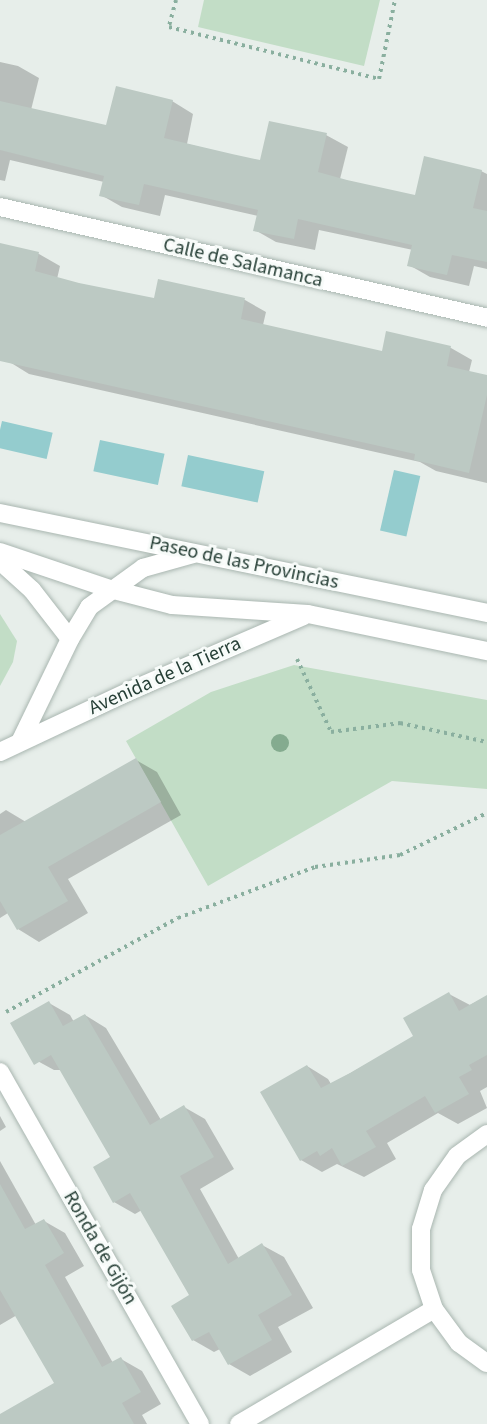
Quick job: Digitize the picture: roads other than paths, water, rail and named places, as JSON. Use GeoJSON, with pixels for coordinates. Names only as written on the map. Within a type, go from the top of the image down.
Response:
{"type":"FeatureCollection","features":[{"type":"Feature","properties":{"kind":"street","name":"Calle de Salamanca"},"geometry":{"type":"LineString","coordinates":[[0,207],[487,318]]}},
{"type":"Feature","properties":{"kind":"street","name":"Paseo de las Provincias"},"geometry":{"type":"LineString","coordinates":[[0,513],[487,613]]}},
{"type":"Feature","properties":{"kind":"street","name":"Paseo de las Provincias"},"geometry":{"type":"LineString","coordinates":[[0,552],[110,589],[172,604],[308,614],[487,651]]}},
{"type":"Feature","properties":{"kind":"street"},"geometry":{"type":"LineString","coordinates":[[21,740],[70,639],[89,607],[110,589],[143,568],[197,552]]}},
{"type":"Feature","properties":{"kind":"street"},"geometry":{"type":"LineString","coordinates":[[0,561],[32,590],[70,639]]}},
{"type":"Feature","properties":{"kind":"street","name":"Avenida de la Tierra"},"geometry":{"type":"LineString","coordinates":[[0,752],[21,740],[308,614]]}},
{"type":"Feature","properties":{"kind":"street","name":"Ronda de Gijón"},"geometry":{"type":"LineString","coordinates":[[0,1072],[200,1424]]}},
{"type":"Feature","properties":{"kind":"street"},"geometry":{"type":"LineString","coordinates":[[487,1134],[457,1156],[433,1190],[421,1229],[421,1270],[434,1309],[459,1343],[487,1363]]}},
{"type":"Feature","properties":{"kind":"street"},"geometry":{"type":"LineString","coordinates":[[239,1424],[434,1309]]}},
{"type":"Feature","properties":{"kind":"water"},"geometry":{"type":"Polygon","coordinates":[[[2,421],[53,433],[47,459],[0,448],[2,421]]]}},
{"type":"Feature","properties":{"kind":"water"},"geometry":{"type":"Polygon","coordinates":[[[100,440],[165,454],[158,485],[93,471],[100,440]]]}},
{"type":"Feature","properties":{"kind":"water"},"geometry":{"type":"Polygon","coordinates":[[[188,455],[264,471],[258,503],[181,486],[188,455]]]}},
{"type":"Feature","properties":{"kind":"water"},"geometry":{"type":"Polygon","coordinates":[[[394,470],[420,476],[406,536],[380,530],[394,470]]]}}]}
